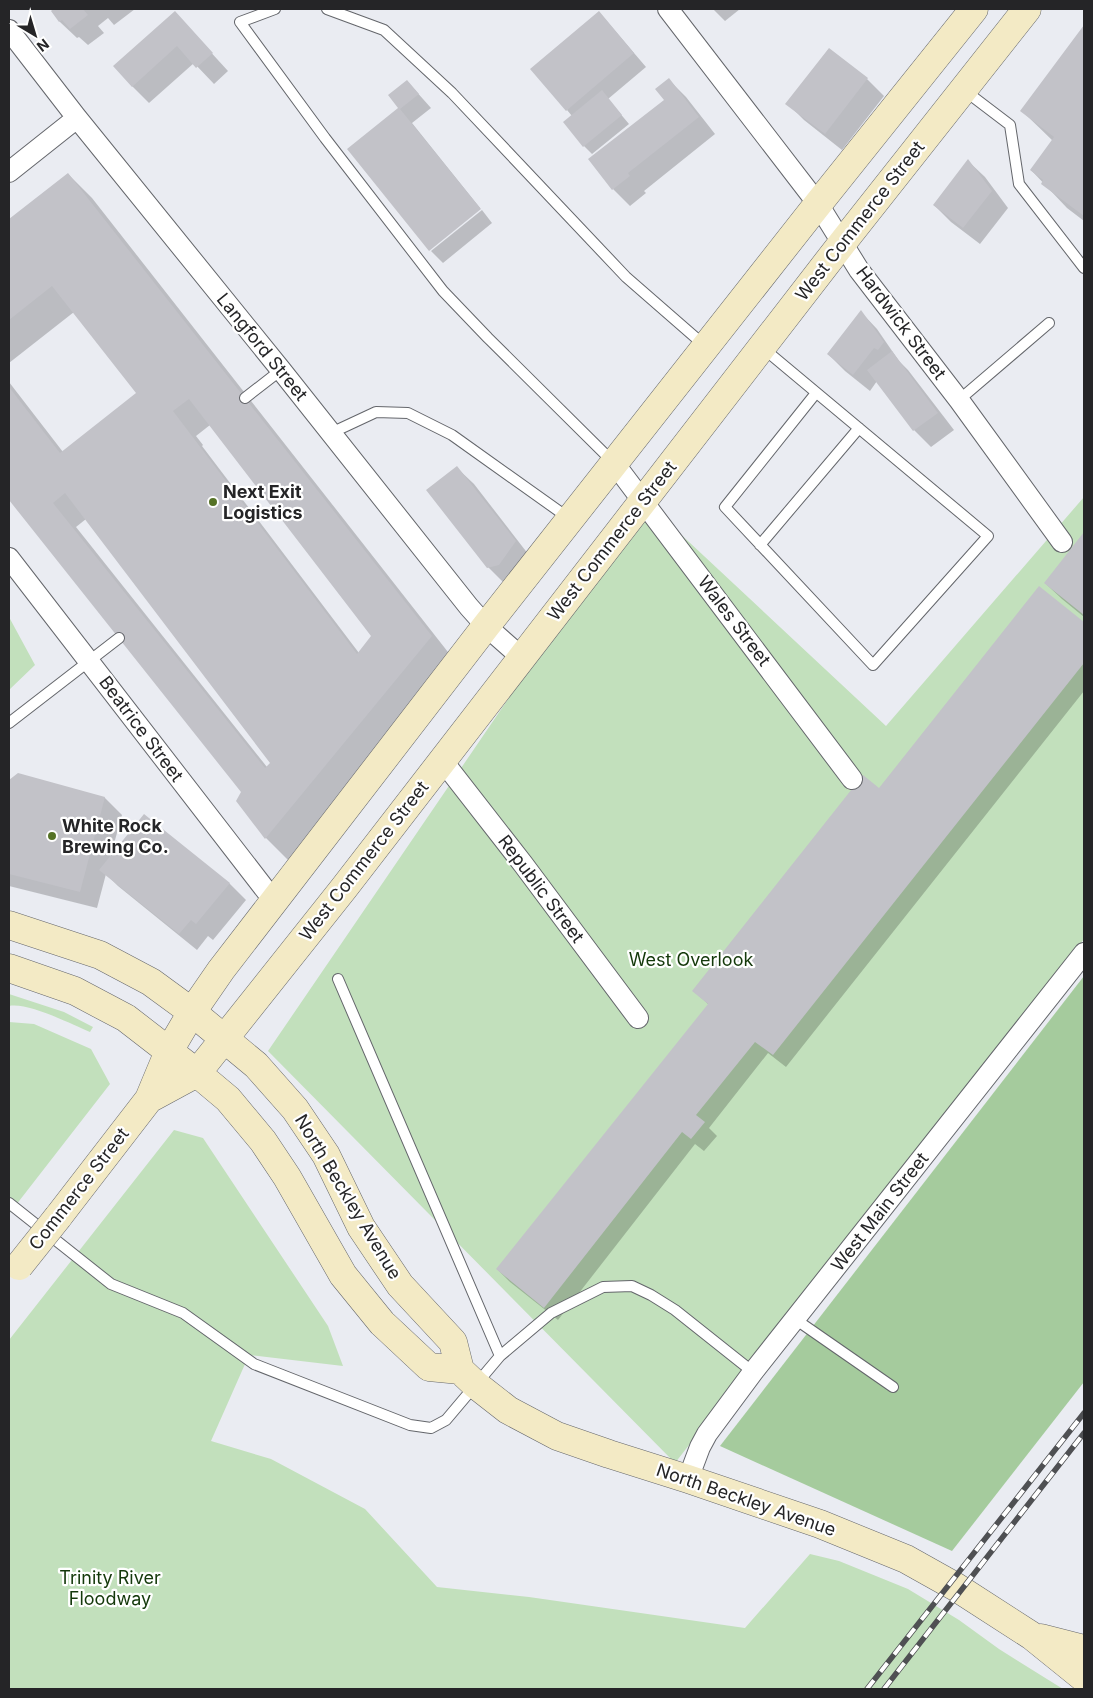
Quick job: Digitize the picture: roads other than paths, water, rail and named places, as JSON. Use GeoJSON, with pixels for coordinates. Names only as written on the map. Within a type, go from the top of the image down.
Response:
{"type":"FeatureCollection","features":[{"type":"Feature","properties":{"kind":"main road"},"geometry":{"type":"LineString","coordinates":[[169,1051],[192,1012],[221,970],[274,900],[614,463],[974,9]]}},
{"type":"Feature","properties":{"kind":"main road","name":"West Commerce Street"},"geometry":{"type":"LineString","coordinates":[[197,1073],[344,888],[843,242],[1027,9]]}},
{"type":"Feature","properties":{"kind":"main road","name":"North Beckley Avenue"},"geometry":{"type":"LineString","coordinates":[[9,924],[100,955],[151,982],[192,1012],[256,1065],[296,1109],[326,1155],[361,1227],[400,1286],[453,1342],[468,1377],[508,1410],[557,1436],[820,1524],[906,1559],[956,1587],[1032,1636],[1084,1678]]}},
{"type":"Feature","properties":{"kind":"main road"},"geometry":{"type":"LineString","coordinates":[[9,968],[75,991],[126,1018],[197,1073],[228,1100],[263,1141],[287,1177],[343,1275],[382,1323],[429,1367],[468,1377]]}},
{"type":"Feature","properties":{"kind":"main road","name":"Commerce Street"},"geometry":{"type":"LineString","coordinates":[[14,1273],[150,1099],[169,1051]]}},
{"type":"Feature","properties":{"kind":"main road","name":"Commerce Street"},"geometry":{"type":"LineString","coordinates":[[150,1099],[197,1073]]}},
{"type":"Feature","properties":{"kind":"main road","name":"North Beckley Avenue"},"geometry":{"type":"LineString","coordinates":[[1032,1636],[1084,1650]]}},
{"type":"Feature","properties":{"kind":"street","name":"Hardwick Street"},"geometry":{"type":"LineString","coordinates":[[668,9],[818,204],[859,270],[959,400],[1062,542]]}},
{"type":"Feature","properties":{"kind":"street","name":"Langford Street"},"geometry":{"type":"LineString","coordinates":[[9,30],[77,118],[486,626],[521,658]]}},
{"type":"Feature","properties":{"kind":"street"},"geometry":{"type":"LineString","coordinates":[[9,172],[77,118]]}},
{"type":"Feature","properties":{"kind":"street","name":"Wales Street"},"geometry":{"type":"LineString","coordinates":[[614,463],[644,500],[852,779]]}},
{"type":"Feature","properties":{"kind":"street","name":"Beatrice Street"},"geometry":{"type":"LineString","coordinates":[[9,558],[274,900]]}},
{"type":"Feature","properties":{"kind":"street","name":"Republic Street"},"geometry":{"type":"LineString","coordinates":[[442,760],[523,864],[638,1018]]}},
{"type":"Feature","properties":{"kind":"street","name":"West Main Street"},"geometry":{"type":"LineString","coordinates":[[688,1479],[707,1434],[753,1372],[1084,953]]}},
{"type":"Feature","properties":{"kind":"lane"},"geometry":{"type":"LineString","coordinates":[[275,9],[240,22],[325,138],[444,291],[488,338],[614,463]]}},
{"type":"Feature","properties":{"kind":"lane"},"geometry":{"type":"LineString","coordinates":[[327,9],[384,30],[452,93],[626,277],[707,347]]}},
{"type":"Feature","properties":{"kind":"lane"},"geometry":{"type":"LineString","coordinates":[[964,90],[1010,125],[1020,184],[1084,268]]}},
{"type":"Feature","properties":{"kind":"lane"},"geometry":{"type":"LineString","coordinates":[[959,400],[1049,324]]}},
{"type":"Feature","properties":{"kind":"lane"},"geometry":{"type":"LineString","coordinates":[[762,347],[988,536],[873,665],[725,507],[816,393]]}},
{"type":"Feature","properties":{"kind":"lane"},"geometry":{"type":"LineString","coordinates":[[245,398],[281,370]]}},
{"type":"Feature","properties":{"kind":"lane"},"geometry":{"type":"LineString","coordinates":[[331,433],[376,412],[408,413],[452,435],[570,520]]}},
{"type":"Feature","properties":{"kind":"lane"},"geometry":{"type":"LineString","coordinates":[[760,545],[859,428]]}},
{"type":"Feature","properties":{"kind":"lane"},"geometry":{"type":"LineString","coordinates":[[9,723],[119,638]]}},
{"type":"Feature","properties":{"kind":"lane"},"geometry":{"type":"LineString","coordinates":[[338,979],[500,1356]]}},
{"type":"Feature","properties":{"kind":"lane"},"geometry":{"type":"LineString","coordinates":[[9,1203],[111,1284],[183,1312],[254,1364],[410,1425],[431,1428],[446,1420],[468,1377],[500,1356],[551,1313],[603,1288],[632,1286],[651,1295],[675,1310],[753,1372]]}},
{"type":"Feature","properties":{"kind":"lane"},"geometry":{"type":"LineString","coordinates":[[795,1319],[893,1387]]}},
{"type":"Feature","properties":{"kind":"railway"},"geometry":{"type":"LineString","coordinates":[[867,1689],[1084,1413]]}},
{"type":"Feature","properties":{"kind":"railway"},"geometry":{"type":"LineString","coordinates":[[884,1689],[1084,1433]]}},
{"type":"Feature","properties":{"kind":"place","name":"Next Exit Logistics"},"geometry":{"type":"Point","coordinates":[213,502]}},
{"type":"Feature","properties":{"kind":"place","name":"White Rock Brewing Co."},"geometry":{"type":"Point","coordinates":[52,836]}},
{"type":"Feature","properties":{"kind":"park label","name":"West Overlook"},"geometry":{"type":"Point","coordinates":[691,960]}},
{"type":"Feature","properties":{"kind":"park label","name":"Trinity River Floodway"},"geometry":{"type":"Point","coordinates":[110,1588]}}]}
